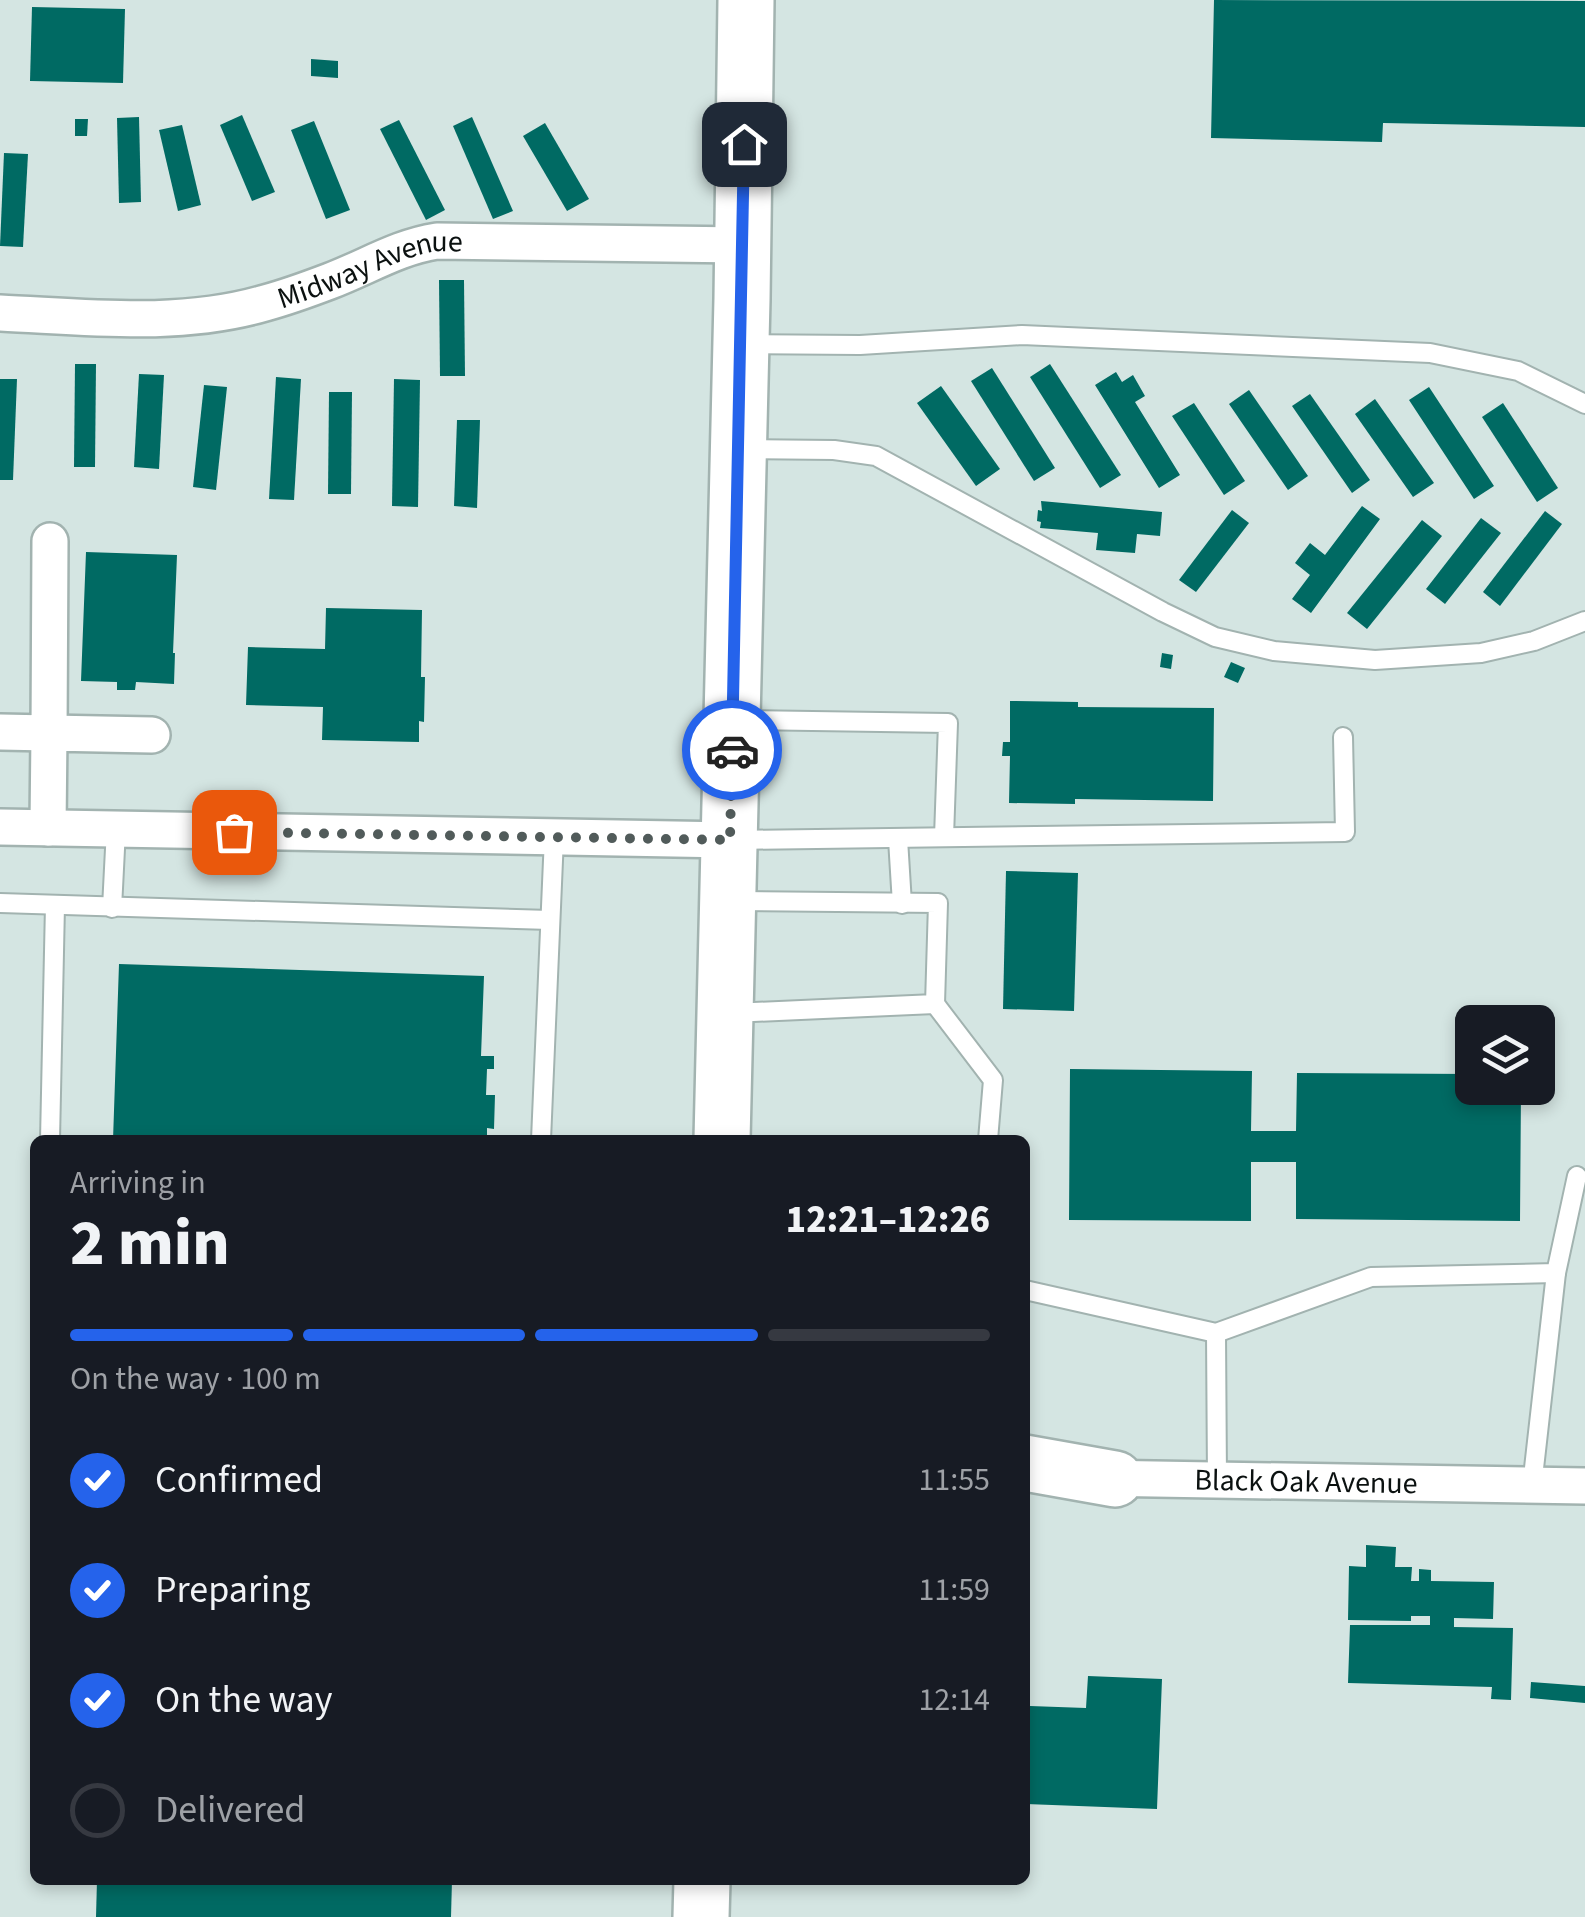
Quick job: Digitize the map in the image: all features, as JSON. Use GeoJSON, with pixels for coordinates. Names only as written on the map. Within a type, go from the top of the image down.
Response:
{"type":"FeatureCollection","features":[{"type":"Feature","properties":{"kind":"highway"},"geometry":{"type":"LineString","coordinates":[[722,1135],[746,0]]}},
{"type":"Feature","properties":{"kind":"highway"},"geometry":{"type":"LineString","coordinates":[[1030,1464],[1115,1479]]}},
{"type":"Feature","properties":{"kind":"highway"},"geometry":{"type":"LineString","coordinates":[[701,1917],[702,1885]]}},
{"type":"Feature","properties":{"kind":"street","name":"Midway Avenue"},"geometry":{"type":"LineString","coordinates":[[0,313],[188,318],[263,304],[332,280],[412,245],[437,241],[743,245]]}},
{"type":"Feature","properties":{"kind":"street"},"geometry":{"type":"LineString","coordinates":[[48,828],[50,541]]}},
{"type":"Feature","properties":{"kind":"street"},"geometry":{"type":"LineString","coordinates":[[0,732],[152,735]]}},
{"type":"Feature","properties":{"kind":"street"},"geometry":{"type":"LineString","coordinates":[[0,828],[730,840]]}},
{"type":"Feature","properties":{"kind":"street","name":"Black Oak Avenue"},"geometry":{"type":"LineString","coordinates":[[1030,1478],[1585,1486]]}},
{"type":"Feature","properties":{"kind":"lane"},"geometry":{"type":"LineString","coordinates":[[740,344],[860,345],[1022,335],[1430,353],[1518,371],[1585,404]]}},
{"type":"Feature","properties":{"kind":"lane"},"geometry":{"type":"LineString","coordinates":[[738,448],[834,450],[876,456],[1215,637],[1274,651],[1375,660],[1480,653],[1534,641],[1585,621]]}},
{"type":"Feature","properties":{"kind":"lane"},"geometry":{"type":"LineString","coordinates":[[733,720],[948,724],[944,837]]}},
{"type":"Feature","properties":{"kind":"lane"},"geometry":{"type":"LineString","coordinates":[[730,840],[1345,832],[1342,737]]}},
{"type":"Feature","properties":{"kind":"lane"},"geometry":{"type":"LineString","coordinates":[[112,908],[116,829]]}},
{"type":"Feature","properties":{"kind":"lane"},"geometry":{"type":"LineString","coordinates":[[541,1135],[554,837]]}},
{"type":"Feature","properties":{"kind":"lane"},"geometry":{"type":"LineString","coordinates":[[898,840],[902,904]]}},
{"type":"Feature","properties":{"kind":"lane"},"geometry":{"type":"LineString","coordinates":[[728,901],[938,903],[935,1004],[993,1080],[988,1135]]}},
{"type":"Feature","properties":{"kind":"lane"},"geometry":{"type":"LineString","coordinates":[[0,903],[550,920]]}},
{"type":"Feature","properties":{"kind":"lane"},"geometry":{"type":"LineString","coordinates":[[50,1135],[55,905]]}},
{"type":"Feature","properties":{"kind":"lane"},"geometry":{"type":"LineString","coordinates":[[726,1014],[935,1004]]}},
{"type":"Feature","properties":{"kind":"lane"},"geometry":{"type":"LineString","coordinates":[[1532,1486],[1556,1274],[1577,1176]]}},
{"type":"Feature","properties":{"kind":"lane"},"geometry":{"type":"LineString","coordinates":[[1030,1291],[1216,1333],[1370,1278],[1556,1274]]}},
{"type":"Feature","properties":{"kind":"lane"},"geometry":{"type":"LineString","coordinates":[[1216,1333],[1217,1480]]}},
{"type":"Feature","properties":{"kind":"building"},"geometry":{"type":"Polygon","coordinates":[[[1214,0],[1585,1],[1585,127],[1383,123],[1382,142],[1211,138],[1214,0]]]}},
{"type":"Feature","properties":{"kind":"building"},"geometry":{"type":"Polygon","coordinates":[[[32,7],[125,9],[123,83],[30,81],[32,7]]]}},
{"type":"Feature","properties":{"kind":"building"},"geometry":{"type":"Polygon","coordinates":[[[311,59],[338,61],[338,78],[311,76],[311,59]]]}},
{"type":"Feature","properties":{"kind":"building"},"geometry":{"type":"Polygon","coordinates":[[[242,115],[275,192],[252,201],[220,125],[242,115]]]}},
{"type":"Feature","properties":{"kind":"building"},"geometry":{"type":"Polygon","coordinates":[[[139,117],[141,202],[119,203],[117,118],[139,117]]]}},
{"type":"Feature","properties":{"kind":"building"},"geometry":{"type":"Polygon","coordinates":[[[472,117],[513,211],[493,219],[453,126],[472,117]]]}},
{"type":"Feature","properties":{"kind":"building"},"geometry":{"type":"Polygon","coordinates":[[[75,119],[88,119],[87,136],[75,136],[75,119]]]}},
{"type":"Feature","properties":{"kind":"building"},"geometry":{"type":"Polygon","coordinates":[[[399,120],[445,210],[426,220],[380,129],[399,120]]]}},
{"type":"Feature","properties":{"kind":"building"},"geometry":{"type":"Polygon","coordinates":[[[314,121],[350,210],[326,219],[291,130],[314,121]]]}},
{"type":"Feature","properties":{"kind":"building"},"geometry":{"type":"Polygon","coordinates":[[[545,123],[589,199],[567,211],[523,136],[545,123]]]}},
{"type":"Feature","properties":{"kind":"building"},"geometry":{"type":"Polygon","coordinates":[[[182,125],[201,205],[178,211],[159,130],[182,125]]]}},
{"type":"Feature","properties":{"kind":"building"},"geometry":{"type":"Polygon","coordinates":[[[4,153],[28,154],[23,247],[0,246],[4,153]]]}},
{"type":"Feature","properties":{"kind":"building"},"geometry":{"type":"Polygon","coordinates":[[[439,280],[464,280],[465,376],[440,376],[439,280]]]}},
{"type":"Feature","properties":{"kind":"building"},"geometry":{"type":"Polygon","coordinates":[[[75,364],[96,364],[95,467],[74,467],[75,364]]]}},
{"type":"Feature","properties":{"kind":"building"},"geometry":{"type":"Polygon","coordinates":[[[1050,364],[1121,475],[1100,488],[1030,377],[1050,364]]]}},
{"type":"Feature","properties":{"kind":"building"},"geometry":{"type":"Polygon","coordinates":[[[992,368],[1055,468],[1034,481],[971,381],[992,368]]]}},
{"type":"Feature","properties":{"kind":"building"},"geometry":{"type":"Polygon","coordinates":[[[1116,372],[1122,382],[1133,375],[1145,396],[1135,402],[1180,475],[1159,488],[1095,385],[1116,372]]]}},
{"type":"Feature","properties":{"kind":"building"},"geometry":{"type":"Polygon","coordinates":[[[139,374],[164,375],[159,469],[134,467],[139,374]]]}},
{"type":"Feature","properties":{"kind":"building"},"geometry":{"type":"Polygon","coordinates":[[[276,377],[301,379],[294,500],[269,499],[276,377]]]}},
{"type":"Feature","properties":{"kind":"building"},"geometry":{"type":"Polygon","coordinates":[[[0,379],[17,379],[13,480],[0,480],[0,379]]]}},
{"type":"Feature","properties":{"kind":"building"},"geometry":{"type":"Polygon","coordinates":[[[394,379],[420,380],[418,507],[392,506],[394,379]]]}},
{"type":"Feature","properties":{"kind":"building"},"geometry":{"type":"Polygon","coordinates":[[[204,385],[227,387],[216,490],[193,487],[204,385]]]}},
{"type":"Feature","properties":{"kind":"building"},"geometry":{"type":"Polygon","coordinates":[[[941,386],[1000,469],[976,486],[917,403],[941,386]]]}},
{"type":"Feature","properties":{"kind":"building"},"geometry":{"type":"Polygon","coordinates":[[[1429,387],[1494,486],[1474,499],[1409,400],[1429,387]]]}},
{"type":"Feature","properties":{"kind":"building"},"geometry":{"type":"Polygon","coordinates":[[[1249,390],[1308,476],[1288,490],[1229,404],[1249,390]]]}},
{"type":"Feature","properties":{"kind":"building"},"geometry":{"type":"Polygon","coordinates":[[[329,392],[352,392],[351,494],[328,494],[329,392]]]}},
{"type":"Feature","properties":{"kind":"building"},"geometry":{"type":"Polygon","coordinates":[[[1310,394],[1370,480],[1352,493],[1292,406],[1310,394]]]}},
{"type":"Feature","properties":{"kind":"building"},"geometry":{"type":"Polygon","coordinates":[[[1375,399],[1434,483],[1413,497],[1355,414],[1375,399]]]}},
{"type":"Feature","properties":{"kind":"building"},"geometry":{"type":"Polygon","coordinates":[[[1194,403],[1245,481],[1224,495],[1172,416],[1194,403]]]}},
{"type":"Feature","properties":{"kind":"building"},"geometry":{"type":"Polygon","coordinates":[[[1503,403],[1558,488],[1537,502],[1482,417],[1503,403]]]}},
{"type":"Feature","properties":{"kind":"building"},"geometry":{"type":"Polygon","coordinates":[[[457,420],[480,420],[477,508],[454,506],[457,420]]]}},
{"type":"Feature","properties":{"kind":"building"},"geometry":{"type":"Polygon","coordinates":[[[1041,501],[1162,512],[1160,536],[1137,534],[1135,553],[1096,550],[1098,533],[1040,528],[1041,522],[1037,521],[1041,501]]]}},
{"type":"Feature","properties":{"kind":"building"},"geometry":{"type":"Polygon","coordinates":[[[1362,506],[1380,519],[1311,613],[1292,599],[1310,575],[1295,563],[1310,543],[1325,555],[1362,506]]]}},
{"type":"Feature","properties":{"kind":"building"},"geometry":{"type":"Polygon","coordinates":[[[1232,510],[1249,523],[1196,592],[1179,580],[1232,510]]]}},
{"type":"Feature","properties":{"kind":"building"},"geometry":{"type":"Polygon","coordinates":[[[1545,511],[1562,524],[1500,606],[1483,592],[1545,511]]]}},
{"type":"Feature","properties":{"kind":"building"},"geometry":{"type":"Polygon","coordinates":[[[1481,518],[1501,533],[1445,604],[1426,589],[1481,518]]]}},
{"type":"Feature","properties":{"kind":"building"},"geometry":{"type":"Polygon","coordinates":[[[1422,520],[1442,536],[1367,629],[1347,613],[1422,520]]]}},
{"type":"Feature","properties":{"kind":"building"},"geometry":{"type":"Polygon","coordinates":[[[86,552],[177,555],[174,684],[136,682],[135,690],[117,690],[117,682],[81,681],[86,552]]]}},
{"type":"Feature","properties":{"kind":"building"},"geometry":{"type":"Polygon","coordinates":[[[326,608],[422,610],[424,722],[419,721],[419,742],[322,740],[323,707],[246,705],[248,647],[325,649],[326,608]]]}},
{"type":"Feature","properties":{"kind":"building"},"geometry":{"type":"Polygon","coordinates":[[[1162,653],[1173,655],[1171,669],[1160,667],[1162,653]]]}},
{"type":"Feature","properties":{"kind":"building"},"geometry":{"type":"Polygon","coordinates":[[[1231,662],[1245,668],[1238,683],[1224,677],[1231,662]]]}},
{"type":"Feature","properties":{"kind":"building"},"geometry":{"type":"Polygon","coordinates":[[[1010,701],[1078,702],[1078,707],[1214,708],[1213,801],[1075,799],[1075,804],[1009,803],[1010,756],[1002,756],[1003,742],[1010,742],[1010,701]]]}},
{"type":"Feature","properties":{"kind":"building"},"geometry":{"type":"Polygon","coordinates":[[[1006,871],[1078,873],[1074,1011],[1003,1009],[1006,871]]]}},
{"type":"Feature","properties":{"kind":"building"},"geometry":{"type":"Polygon","coordinates":[[[119,964],[484,976],[481,1056],[494,1056],[494,1069],[487,1069],[486,1095],[495,1095],[494,1129],[487,1128],[487,1135],[113,1135],[119,964]]]}},
{"type":"Feature","properties":{"kind":"building"},"geometry":{"type":"Polygon","coordinates":[[[1070,1069],[1252,1071],[1251,1131],[1296,1131],[1297,1073],[1455,1074],[1455,1105],[1521,1105],[1520,1221],[1296,1219],[1296,1162],[1251,1162],[1251,1221],[1069,1220],[1070,1069]]]}},
{"type":"Feature","properties":{"kind":"building"},"geometry":{"type":"Polygon","coordinates":[[[1366,1545],[1396,1547],[1395,1567],[1412,1567],[1411,1581],[1419,1581],[1419,1569],[1431,1570],[1431,1581],[1494,1582],[1493,1619],[1454,1618],[1454,1627],[1513,1628],[1511,1700],[1491,1699],[1492,1687],[1348,1683],[1350,1625],[1430,1625],[1430,1616],[1411,1616],[1411,1621],[1348,1620],[1349,1566],[1366,1567],[1366,1545]]]}},
{"type":"Feature","properties":{"kind":"building"},"geometry":{"type":"Polygon","coordinates":[[[1088,1676],[1162,1679],[1157,1809],[1030,1804],[1030,1706],[1086,1708],[1088,1676]]]}},
{"type":"Feature","properties":{"kind":"building"},"geometry":{"type":"Polygon","coordinates":[[[1531,1682],[1585,1686],[1585,1703],[1530,1698],[1531,1682]]]}},
{"type":"Feature","properties":{"kind":"building"},"geometry":{"type":"Polygon","coordinates":[[[97,1885],[452,1885],[451,1917],[96,1917],[97,1885]]]}},
{"type":"Feature","properties":{"kind":"way so far"},"geometry":{"type":"LineString","coordinates":[[234,832],[730,840],[732,750]]}},
{"type":"Feature","properties":{"kind":"route"},"geometry":{"type":"LineString","coordinates":[[732,750],[744,144]]}}]}
